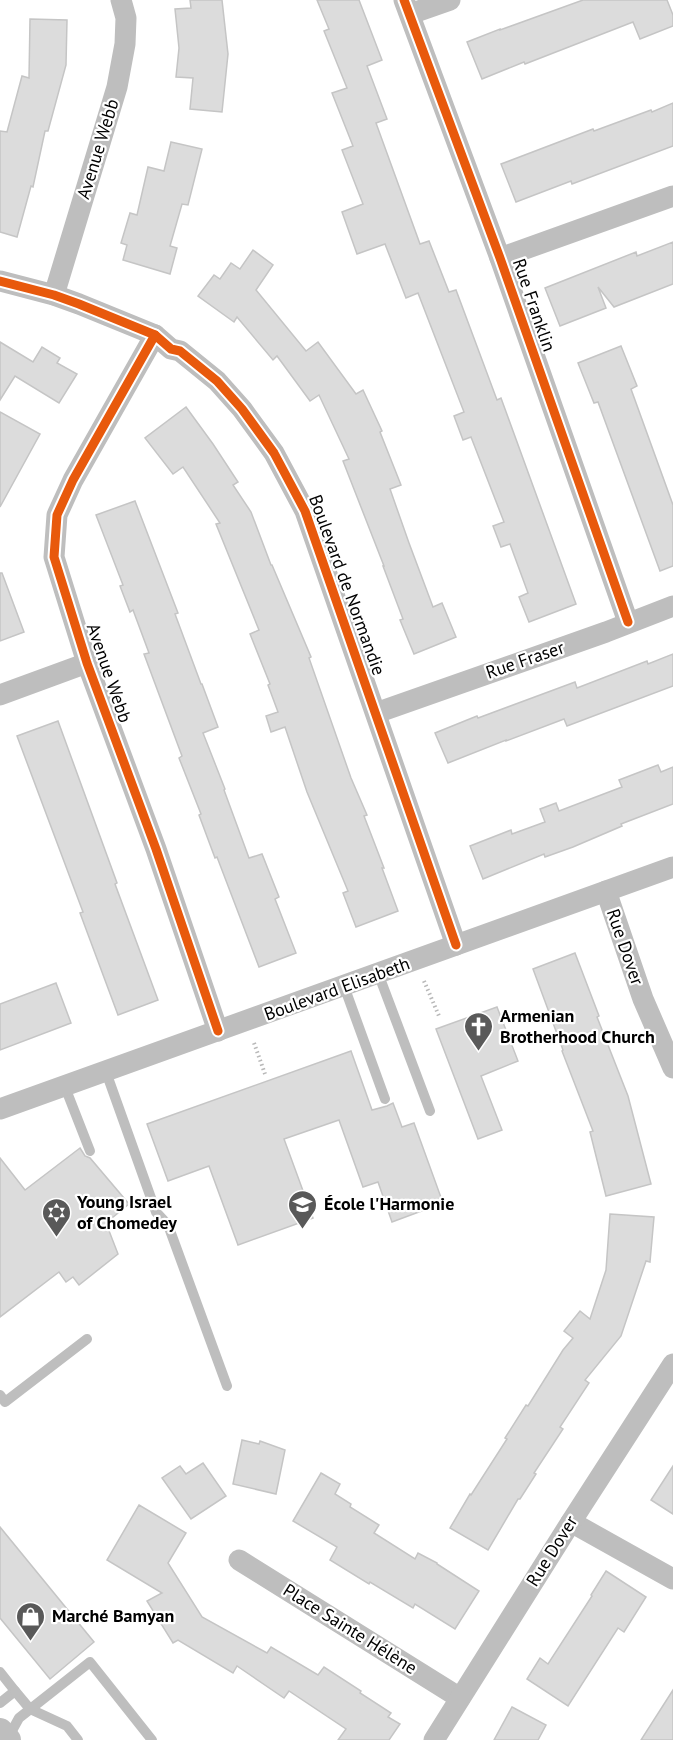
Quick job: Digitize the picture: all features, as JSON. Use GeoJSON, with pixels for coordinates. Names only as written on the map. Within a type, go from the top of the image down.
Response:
{"type":"FeatureCollection","features":[{"type":"Feature","properties":{"kind":"street","name":"Avenue Webb"},"geometry":{"type":"LineString","coordinates":[[54,295],[117,87],[125,44],[126,18],[121,0]]}},
{"type":"Feature","properties":{"kind":"street"},"geometry":{"type":"LineString","coordinates":[[407,7],[450,0]]}},
{"type":"Feature","properties":{"kind":"street","name":"Rue Franklin"},"geometry":{"type":"LineString","coordinates":[[407,7],[500,258],[628,622]]}},
{"type":"Feature","properties":{"kind":"street"},"geometry":{"type":"LineString","coordinates":[[500,258],[673,196]]}},
{"type":"Feature","properties":{"kind":"street","name":"Boulevard de Normandie"},"geometry":{"type":"LineString","coordinates":[[0,281],[54,295],[155,335],[171,349],[180,351],[217,381],[242,409],[274,453],[305,512],[456,945]]}},
{"type":"Feature","properties":{"kind":"street","name":"Avenue Webb"},"geometry":{"type":"LineString","coordinates":[[155,335],[73,480],[57,515],[54,557],[87,663],[156,849],[218,1032]]}},
{"type":"Feature","properties":{"kind":"street","name":"Rue Fraser"},"geometry":{"type":"LineString","coordinates":[[376,713],[673,606]]}},
{"type":"Feature","properties":{"kind":"street"},"geometry":{"type":"LineString","coordinates":[[0,695],[87,663]]}},
{"type":"Feature","properties":{"kind":"street","name":"Boulevard Elisabeth"},"geometry":{"type":"LineString","coordinates":[[0,1109],[673,867]]}},
{"type":"Feature","properties":{"kind":"street","name":"Rue Dover"},"geometry":{"type":"LineString","coordinates":[[606,891],[643,999],[673,1068]]}},
{"type":"Feature","properties":{"kind":"street","name":"Rue Dover"},"geometry":{"type":"LineString","coordinates":[[434,1740],[673,1364]]}},
{"type":"Feature","properties":{"kind":"street"},"geometry":{"type":"LineString","coordinates":[[571,1522],[673,1579]]}},
{"type":"Feature","properties":{"kind":"street","name":"Place Sainte Hélène"},"geometry":{"type":"LineString","coordinates":[[239,1560],[460,1698]]}},
{"type":"Feature","properties":{"kind":"street"},"geometry":{"type":"LineString","coordinates":[[0,1731],[7,1740]]}},
{"type":"Feature","properties":{"kind":"lane"},"geometry":{"type":"LineString","coordinates":[[378,973],[430,1111]]}},
{"type":"Feature","properties":{"kind":"lane"},"geometry":{"type":"LineString","coordinates":[[344,986],[385,1098]]}},
{"type":"Feature","properties":{"kind":"lane"},"geometry":{"type":"LineString","coordinates":[[106,1072],[156,1212],[168,1226],[227,1386]]}},
{"type":"Feature","properties":{"kind":"lane"},"geometry":{"type":"LineString","coordinates":[[64,1086],[90,1151]]}},
{"type":"Feature","properties":{"kind":"lane"},"geometry":{"type":"LineString","coordinates":[[2,1401],[87,1339]]}},
{"type":"Feature","properties":{"kind":"lane"},"geometry":{"type":"LineString","coordinates":[[7,1740],[19,1718],[90,1662],[152,1740]]}},
{"type":"Feature","properties":{"kind":"lane"},"geometry":{"type":"LineString","coordinates":[[0,1672],[30,1709],[67,1726],[78,1740]]}},
{"type":"Feature","properties":{"kind":"lane"},"geometry":{"type":"LineString","coordinates":[[0,1703],[15,1691]]}},
{"type":"Feature","properties":{"kind":"path"},"geometry":{"type":"LineString","coordinates":[[424,981],[439,1016]]}},
{"type":"Feature","properties":{"kind":"path"},"geometry":{"type":"LineString","coordinates":[[254,1043],[265,1074]]}},
{"type":"Feature","properties":{"kind":"building"},"geometry":{"type":"Polygon","coordinates":[[[190,0],[222,0],[228,54],[222,112],[190,109],[193,78],[176,77],[179,48],[175,9],[191,8],[190,0]]]}},
{"type":"Feature","properties":{"kind":"building"},"geometry":{"type":"Polygon","coordinates":[[[317,0],[359,0],[382,60],[367,66],[387,119],[376,123],[420,244],[429,241],[449,292],[456,290],[497,400],[501,398],[576,604],[529,622],[519,597],[528,593],[510,544],[501,547],[493,526],[504,522],[471,437],[463,440],[454,416],[464,412],[418,293],[406,298],[385,244],[357,254],[342,212],[363,204],[342,150],[353,146],[332,93],[347,88],[324,31],[329,29],[317,0]]]}},
{"type":"Feature","properties":{"kind":"building"},"geometry":{"type":"Polygon","coordinates":[[[583,0],[667,0],[673,15],[673,26],[640,39],[633,22],[482,79],[467,42],[583,0]]]}},
{"type":"Feature","properties":{"kind":"building"},"geometry":{"type":"Polygon","coordinates":[[[30,19],[67,20],[66,65],[48,131],[45,131],[33,187],[31,186],[17,237],[0,232],[0,131],[7,132],[22,76],[29,78],[30,19]]]}},
{"type":"Feature","properties":{"kind":"building"},"geometry":{"type":"Polygon","coordinates":[[[673,103],[673,146],[572,184],[571,181],[516,202],[501,164],[593,129],[594,131],[673,103]]]}},
{"type":"Feature","properties":{"kind":"building"},"geometry":{"type":"Polygon","coordinates":[[[171,142],[202,149],[188,205],[182,204],[170,246],[177,248],[170,274],[123,260],[127,245],[121,243],[130,213],[137,215],[148,167],[164,171],[171,142]]]}},
{"type":"Feature","properties":{"kind":"building"},"geometry":{"type":"Polygon","coordinates":[[[673,242],[673,284],[614,307],[598,287],[606,308],[560,326],[545,288],[636,252],[637,256],[673,242]]]}},
{"type":"Feature","properties":{"kind":"building"},"geometry":{"type":"Polygon","coordinates":[[[253,250],[273,265],[256,290],[306,351],[318,342],[356,394],[363,390],[382,431],[380,432],[401,485],[390,489],[433,607],[442,603],[456,637],[414,654],[400,620],[403,619],[384,566],[343,461],[349,459],[319,395],[310,401],[277,356],[273,360],[237,317],[234,322],[198,296],[214,275],[220,279],[231,263],[240,269],[253,250]]]}},
{"type":"Feature","properties":{"kind":"building"},"geometry":{"type":"Polygon","coordinates":[[[0,342],[33,362],[42,347],[60,358],[57,363],[77,374],[59,403],[15,376],[0,400],[0,342]]]}},
{"type":"Feature","properties":{"kind":"building"},"geometry":{"type":"Polygon","coordinates":[[[621,346],[637,386],[631,389],[673,505],[673,566],[660,571],[598,402],[594,403],[578,363],[621,346]]]}},
{"type":"Feature","properties":{"kind":"building"},"geometry":{"type":"Polygon","coordinates":[[[186,407],[238,482],[233,485],[251,512],[311,657],[309,658],[351,778],[367,815],[364,816],[398,911],[356,927],[343,893],[348,891],[307,792],[285,727],[271,732],[266,716],[278,712],[268,685],[270,684],[250,634],[259,630],[216,524],[220,523],[183,467],[173,474],[145,438],[186,407]]]}},
{"type":"Feature","properties":{"kind":"building"},"geometry":{"type":"Polygon","coordinates":[[[0,412],[40,434],[0,507],[0,412]]]}},
{"type":"Feature","properties":{"kind":"building"},"geometry":{"type":"Polygon","coordinates":[[[135,501],[218,727],[203,733],[249,858],[262,854],[279,897],[275,899],[296,953],[259,967],[199,815],[201,814],[179,758],[182,756],[144,654],[149,653],[133,610],[130,612],[120,586],[123,585],[96,515],[135,501]]]}},
{"type":"Feature","properties":{"kind":"building"},"geometry":{"type":"Polygon","coordinates":[[[0,573],[2,573],[24,632],[0,641],[0,573]]]}},
{"type":"Feature","properties":{"kind":"building"},"geometry":{"type":"Polygon","coordinates":[[[673,654],[673,686],[567,726],[564,719],[448,763],[435,733],[575,682],[577,688],[647,661],[648,664],[673,654]]]}},
{"type":"Feature","properties":{"kind":"building"},"geometry":{"type":"Polygon","coordinates":[[[58,721],[158,1000],[118,1015],[80,913],[83,912],[17,736],[58,721]]]}},
{"type":"Feature","properties":{"kind":"building"},"geometry":{"type":"Polygon","coordinates":[[[658,765],[661,772],[673,767],[673,804],[621,824],[622,826],[573,847],[545,857],[544,854],[483,879],[470,846],[511,830],[512,834],[545,822],[540,809],[556,803],[559,811],[622,787],[619,780],[658,765]]]}},
{"type":"Feature","properties":{"kind":"building"},"geometry":{"type":"Polygon","coordinates":[[[575,953],[628,1096],[651,1184],[606,1196],[590,1132],[593,1131],[533,969],[575,953]]]}},
{"type":"Feature","properties":{"kind":"building"},"geometry":{"type":"Polygon","coordinates":[[[56,983],[71,1023],[0,1050],[0,1004],[56,983]]]}},
{"type":"Feature","properties":{"kind":"building"},"geometry":{"type":"Polygon","coordinates":[[[497,1007],[518,1061],[481,1076],[502,1130],[478,1139],[436,1029],[497,1007]]]}},
{"type":"Feature","properties":{"kind":"building"},"geometry":{"type":"Polygon","coordinates":[[[351,1051],[372,1110],[393,1103],[402,1127],[414,1123],[443,1203],[392,1222],[378,1182],[363,1187],[339,1120],[284,1139],[313,1218],[238,1245],[209,1166],[168,1181],[147,1124],[351,1051]]]}},
{"type":"Feature","properties":{"kind":"building","name":"Young Israel of Chomedey"},"geometry":{"type":"Polygon","coordinates":[[[80,1148],[129,1204],[106,1223],[118,1254],[79,1285],[73,1277],[66,1282],[59,1272],[0,1317],[0,1158],[25,1190],[80,1148]]]}},
{"type":"Feature","properties":{"kind":"building"},"geometry":{"type":"Polygon","coordinates":[[[610,1214],[654,1217],[650,1262],[646,1261],[621,1336],[585,1380],[589,1383],[560,1427],[563,1429],[488,1550],[450,1528],[526,1405],[528,1406],[573,1338],[564,1331],[580,1311],[590,1319],[606,1270],[610,1214]]]}},
{"type":"Feature","properties":{"kind":"building"},"geometry":{"type":"Polygon","coordinates":[[[242,1440],[259,1444],[260,1441],[285,1450],[276,1494],[233,1484],[242,1440]]]}},
{"type":"Feature","properties":{"kind":"building"},"geometry":{"type":"Polygon","coordinates":[[[203,1463],[226,1496],[191,1519],[162,1478],[180,1466],[186,1474],[203,1463]]]}},
{"type":"Feature","properties":{"kind":"building"},"geometry":{"type":"Polygon","coordinates":[[[673,1466],[673,1514],[651,1500],[673,1466]]]}},
{"type":"Feature","properties":{"kind":"building"},"geometry":{"type":"Polygon","coordinates":[[[321,1473],[340,1484],[335,1494],[351,1504],[350,1507],[379,1525],[374,1533],[415,1559],[418,1553],[437,1563],[479,1591],[455,1629],[415,1604],[413,1608],[330,1560],[337,1547],[293,1521],[321,1473]]]}},
{"type":"Feature","properties":{"kind":"building"},"geometry":{"type":"Polygon","coordinates":[[[139,1505],[186,1533],[168,1563],[202,1617],[267,1653],[271,1647],[318,1675],[324,1667],[361,1691],[360,1693],[391,1713],[388,1717],[400,1724],[389,1740],[338,1740],[346,1729],[289,1691],[284,1698],[237,1666],[233,1673],[178,1640],[173,1643],[147,1601],[162,1593],[107,1560],[139,1505]]]}},
{"type":"Feature","properties":{"kind":"building"},"geometry":{"type":"Polygon","coordinates":[[[0,1527],[94,1642],[50,1679],[0,1618],[0,1527]]]}},
{"type":"Feature","properties":{"kind":"building"},"geometry":{"type":"Polygon","coordinates":[[[606,1571],[646,1597],[624,1632],[618,1628],[568,1706],[527,1679],[540,1658],[548,1664],[606,1571]]]}},
{"type":"Feature","properties":{"kind":"building"},"geometry":{"type":"Polygon","coordinates":[[[673,1690],[673,1740],[641,1740],[673,1690]]]}},
{"type":"Feature","properties":{"kind":"building"},"geometry":{"type":"Polygon","coordinates":[[[512,1707],[546,1725],[538,1740],[494,1740],[512,1707]]]}},
{"type":"Feature","properties":{"kind":"cycle path"},"geometry":{"type":"LineString","coordinates":[[404,0],[500,258],[628,622]]}},
{"type":"Feature","properties":{"kind":"cycle path"},"geometry":{"type":"LineString","coordinates":[[0,281],[54,295],[155,335],[171,349],[180,351],[217,381],[242,409],[274,453],[305,511],[456,945]]}},
{"type":"Feature","properties":{"kind":"cycle path"},"geometry":{"type":"LineString","coordinates":[[155,335],[73,480],[57,515],[54,557],[87,663],[156,849],[218,1031]]}},
{"type":"Feature","properties":{"kind":"place","name":"Armenian Brotherhood Church"},"geometry":{"type":"Point","coordinates":[479,1052]}},
{"type":"Feature","properties":{"kind":"place","name":"École l'Harmonie"},"geometry":{"type":"Point","coordinates":[303,1230]}},
{"type":"Feature","properties":{"kind":"place","name":"Young Israel of Chomedey"},"geometry":{"type":"Point","coordinates":[56,1238]}},
{"type":"Feature","properties":{"kind":"place","name":"Marché Bamyan"},"geometry":{"type":"Point","coordinates":[31,1642]}}]}
